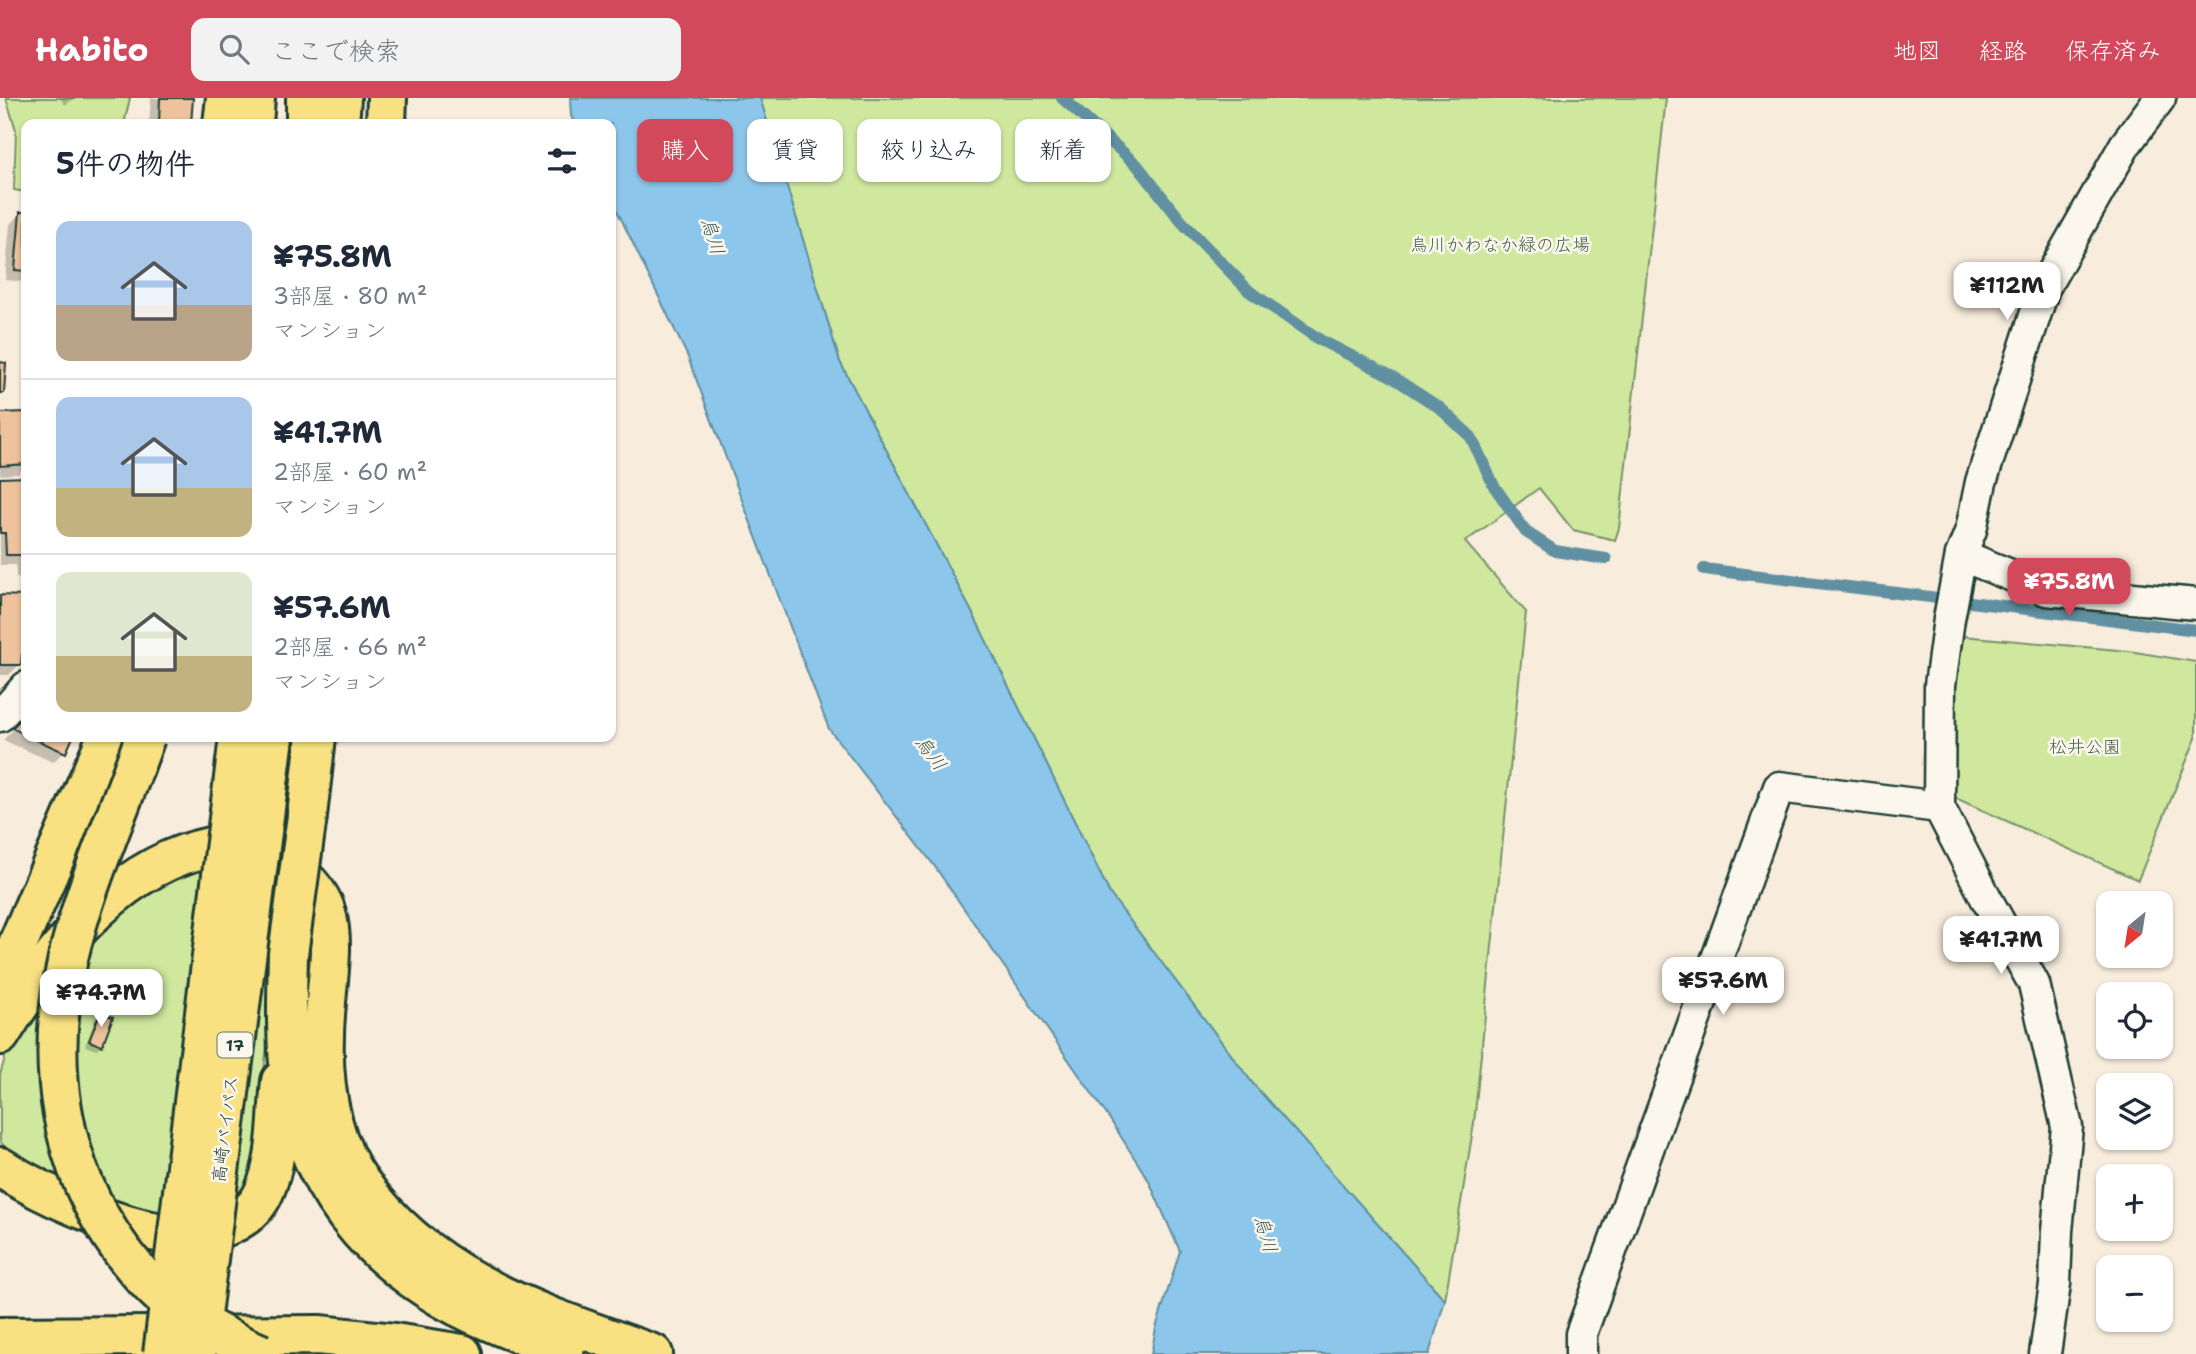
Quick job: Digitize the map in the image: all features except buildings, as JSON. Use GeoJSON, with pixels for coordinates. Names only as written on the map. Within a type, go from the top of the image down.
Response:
{"type":"FeatureCollection","features":[{"type":"Feature","properties":{"kind":"highway"},"geometry":{"type":"LineString","coordinates":[[224,119],[226,98]]}},
{"type":"Feature","properties":{"kind":"highway"},"geometry":{"type":"LineString","coordinates":[[254,119],[256,98]]}},
{"type":"Feature","properties":{"kind":"highway"},"geometry":{"type":"LineString","coordinates":[[306,98],[306,119]]}},
{"type":"Feature","properties":{"kind":"highway"},"geometry":{"type":"LineString","coordinates":[[340,119],[341,98]]}},
{"type":"Feature","properties":{"kind":"highway"},"geometry":{"type":"LineString","coordinates":[[386,119],[387,98]]}},
{"type":"Feature","properties":{"kind":"highway"},"geometry":{"type":"LineString","coordinates":[[0,990],[105,742]]}},
{"type":"Feature","properties":{"kind":"highway"},"geometry":{"type":"LineString","coordinates":[[143,742],[77,926],[63,982],[57,1054],[63,1123],[90,1201],[134,1267],[173,1305],[229,1339],[261,1354]]}},
{"type":"Feature","properties":{"kind":"highway","name":"高崎バイパス"},"geometry":{"type":"LineString","coordinates":[[150,1348],[238,742]]}},
{"type":"Feature","properties":{"kind":"highway","name":"高崎バイパス"},"geometry":{"type":"LineString","coordinates":[[197,1354],[273,742]]}},
{"type":"Feature","properties":{"kind":"highway"},"geometry":{"type":"LineString","coordinates":[[0,1167],[31,1186],[70,1204],[159,1233],[183,1234],[222,1228],[248,1215],[257,1204],[269,1178],[275,1147],[287,1031],[288,954],[315,742]]}},
{"type":"Feature","properties":{"kind":"highway"},"geometry":{"type":"LineString","coordinates":[[0,1035],[41,971],[116,893],[151,869],[187,853],[216,845],[254,844],[294,868],[314,891],[326,911],[331,947],[322,1043],[324,1147],[333,1196],[364,1236],[397,1268],[428,1291],[507,1329],[553,1344],[602,1354]]}},
{"type":"Feature","properties":{"kind":"highway"},"geometry":{"type":"LineString","coordinates":[[287,1031],[293,1088],[304,1135],[324,1147],[358,1179],[384,1213],[409,1238],[477,1284],[531,1310],[653,1354]]}},
{"type":"Feature","properties":{"kind":"highway"},"geometry":{"type":"LineString","coordinates":[[0,1337],[150,1348],[319,1335],[462,1354]]}},
{"type":"Feature","properties":{"kind":"street"},"geometry":{"type":"LineString","coordinates":[[2045,1354],[2055,1284],[2067,1127],[2034,984],[1940,807],[1940,685],[1961,555],[1971,530],[1981,482],[2044,288],[2125,145],[2160,98]]}},
{"type":"Feature","properties":{"kind":"street"},"geometry":{"type":"LineString","coordinates":[[1961,555],[2047,590],[2196,604]]}},
{"type":"Feature","properties":{"kind":"street"},"geometry":{"type":"LineString","coordinates":[[0,716],[21,693]]}},
{"type":"Feature","properties":{"kind":"street"},"geometry":{"type":"LineString","coordinates":[[1581,1354],[1581,1334],[1779,787],[1940,807]]}},
{"type":"Feature","properties":{"kind":"green space"},"geometry":{"type":"Polygon","coordinates":[[[6,98],[130,98],[125,119],[21,119],[21,191],[14,190],[16,130],[6,98]]]}},
{"type":"Feature","properties":{"kind":"green space","name":"烏川かわなか緑の広場"},"geometry":{"type":"Polygon","coordinates":[[[760,98],[1666,98],[1619,528],[1615,540],[1573,530],[1539,488],[1465,542],[1526,612],[1474,1123],[1445,1300],[1254,1085],[1110,894],[976,620],[840,362],[785,182],[843,182],[843,119],[766,119],[760,98]]]}},
{"type":"Feature","properties":{"kind":"green space","name":"松井公園"},"geometry":{"type":"Polygon","coordinates":[[[1962,636],[2129,651],[2196,662],[2196,738],[2138,880],[1951,796],[1950,687],[1962,636]]]}},
{"type":"Feature","properties":{"kind":"green space"},"geometry":{"type":"Polygon","coordinates":[[[203,862],[271,873],[277,956],[253,1169],[242,1189],[232,1199],[165,1215],[76,1189],[11,1155],[0,1141],[0,1075],[9,1044],[115,911],[203,862]]]}},
{"type":"Feature","properties":{"kind":"water","name":"烏川"},"geometry":{"type":"Polygon","coordinates":[[[570,98],[760,98],[766,119],[747,119],[747,182],[785,182],[840,362],[976,620],[1110,894],[1254,1085],[1445,1300],[1429,1354],[1151,1354],[1156,1328],[1180,1251],[1149,1181],[1111,1121],[933,864],[829,729],[687,355],[616,208],[616,119],[572,119],[570,98]]]}},
{"type":"Feature","properties":{"kind":"waterway"},"geometry":{"type":"LineString","coordinates":[[1062,98],[1137,165],[1182,222],[1249,291],[1320,340],[1391,376],[1440,408],[1471,437],[1494,486],[1526,532],[1555,551],[1606,559]]}},
{"type":"Feature","properties":{"kind":"waterway"},"geometry":{"type":"LineString","coordinates":[[1704,569],[2196,630]]}}]}
